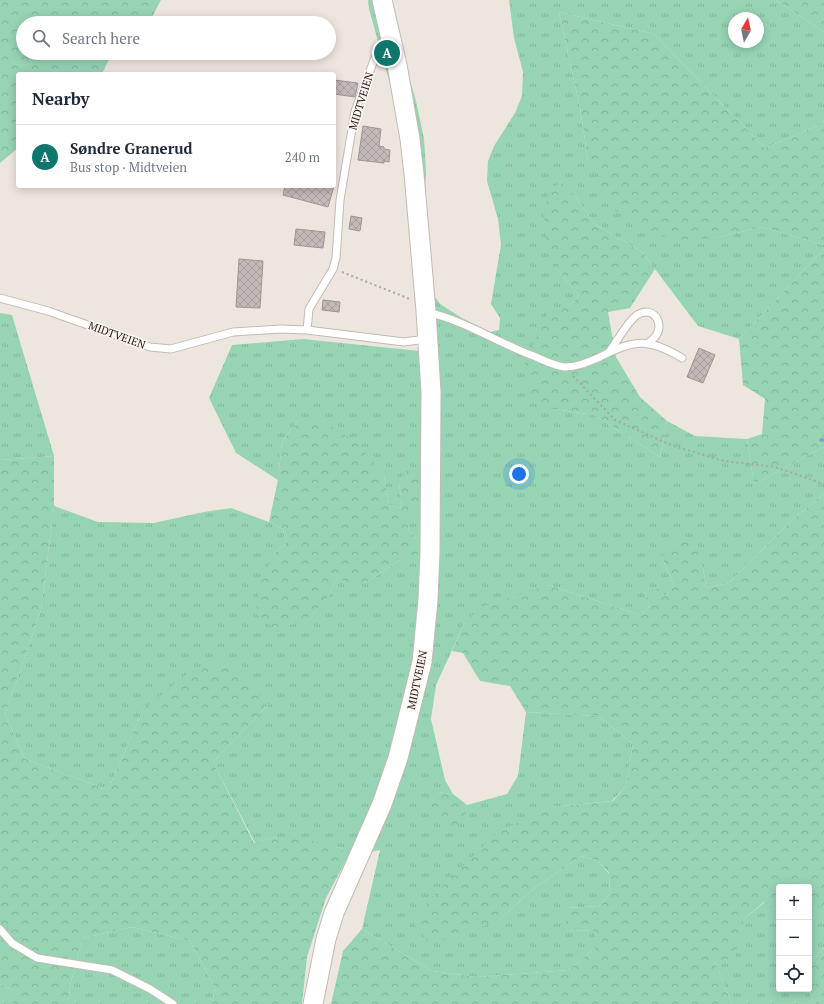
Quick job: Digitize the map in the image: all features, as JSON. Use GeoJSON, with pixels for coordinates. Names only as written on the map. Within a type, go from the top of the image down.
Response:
{"type":"FeatureCollection","features":[{"type":"Feature","properties":{"kind":"main road","name":"MIDTVEIEN"},"geometry":{"type":"LineString","coordinates":[[313,1004],[326,939],[334,913],[382,804],[400,751],[422,662],[426,633],[430,553],[431,392],[426,308],[414,174],[405,108],[392,41],[382,0]]}},
{"type":"Feature","properties":{"kind":"lane","name":"MIDTVEIEN"},"geometry":{"type":"LineString","coordinates":[[307,330],[309,309],[333,269],[336,258],[340,200],[355,112],[377,53],[388,41],[392,41]]}},
{"type":"Feature","properties":{"kind":"lane","name":"MIDTVEIEN"},"geometry":{"type":"LineString","coordinates":[[0,298],[48,311],[150,347],[171,349],[233,332],[280,329],[307,330],[404,342],[427,339]]}},
{"type":"Feature","properties":{"kind":"lane"},"geometry":{"type":"LineString","coordinates":[[426,308],[436,314],[464,325],[529,355],[564,367],[586,364],[609,352],[636,343],[648,343],[665,348],[682,358]]}},
{"type":"Feature","properties":{"kind":"lane"},"geometry":{"type":"LineString","coordinates":[[609,352],[633,319],[644,312],[649,312],[654,315],[659,326],[655,337],[648,343]]}},
{"type":"Feature","properties":{"kind":"lane"},"geometry":{"type":"LineString","coordinates":[[0,929],[12,943],[37,958],[112,970],[150,989],[173,1004]]}},
{"type":"Feature","properties":{"kind":"path"},"geometry":{"type":"LineString","coordinates":[[333,269],[426,308]]}},
{"type":"Feature","properties":{"kind":"path"},"geometry":{"type":"LineString","coordinates":[[564,367],[615,420],[666,443],[724,461],[776,467],[824,484]]}},
{"type":"Feature","properties":{"kind":"green space"},"geometry":{"type":"Polygon","coordinates":[[[0,0],[161,0],[153,16],[16,16],[16,60],[109,60],[103,72],[16,72],[16,150],[0,163],[0,0]]]}},
{"type":"Feature","properties":{"kind":"green space"},"geometry":{"type":"Polygon","coordinates":[[[368,0],[390,0],[397,36],[416,101],[424,139],[426,170],[425,194],[433,294],[440,304],[462,318],[490,332],[499,330],[500,318],[491,304],[501,245],[498,219],[487,181],[488,161],[494,146],[515,113],[522,96],[523,72],[514,38],[509,0],[776,0],[824,32],[824,119],[822,124],[765,148],[654,34],[559,12],[580,108],[588,160],[715,238],[762,227],[824,245],[824,249],[739,339],[698,326],[642,252],[595,224],[575,196],[557,269],[579,296],[570,305],[554,409],[594,415],[660,457],[667,421],[695,436],[747,439],[754,484],[824,447],[824,494],[792,520],[729,583],[706,588],[703,568],[662,557],[674,586],[666,596],[644,591],[650,606],[640,615],[548,585],[464,624],[436,685],[431,719],[445,780],[453,794],[437,792],[464,822],[467,805],[507,794],[518,776],[526,712],[598,716],[633,744],[626,786],[612,801],[550,807],[498,921],[532,890],[581,856],[597,860],[609,874],[610,894],[599,906],[566,908],[566,930],[595,931],[595,948],[569,970],[477,977],[432,971],[362,929],[380,850],[348,857],[341,848],[277,837],[255,843],[213,762],[268,705],[143,710],[108,790],[25,759],[5,714],[41,610],[54,506],[98,522],[154,523],[204,512],[231,508],[269,522],[283,529],[286,543],[274,554],[325,603],[338,577],[364,584],[400,560],[417,540],[409,531],[399,481],[402,508],[389,505],[384,475],[323,420],[299,420],[282,442],[278,480],[236,453],[209,398],[232,345],[303,339],[420,351],[403,131],[369,9],[368,0]]]}},
{"type":"Feature","properties":{"kind":"green space"},"geometry":{"type":"Polygon","coordinates":[[[776,0],[824,0],[824,32],[776,0]]]}},
{"type":"Feature","properties":{"kind":"green space"},"geometry":{"type":"Polygon","coordinates":[[[559,12],[654,34],[765,148],[822,124],[824,119],[824,245],[762,227],[715,238],[677,240],[641,229],[615,210],[588,160],[580,108],[559,12]]]}},
{"type":"Feature","properties":{"kind":"green space"},"geometry":{"type":"Polygon","coordinates":[[[562,183],[575,196],[595,224],[642,252],[655,269],[630,308],[608,312],[616,357],[640,397],[667,421],[660,457],[594,415],[554,409],[532,399],[524,366],[549,309],[570,305],[579,296],[557,269],[546,242],[544,216],[549,188],[562,183]]]}},
{"type":"Feature","properties":{"kind":"green space"},"geometry":{"type":"Polygon","coordinates":[[[824,249],[824,447],[754,484],[747,439],[762,434],[765,399],[743,385],[739,339],[824,249]]]}},
{"type":"Feature","properties":{"kind":"green space"},"geometry":{"type":"Polygon","coordinates":[[[0,313],[12,315],[54,456],[0,460],[0,313]]]}},
{"type":"Feature","properties":{"kind":"green space"},"geometry":{"type":"Polygon","coordinates":[[[299,420],[323,420],[358,444],[384,475],[389,505],[402,508],[399,481],[408,469],[419,476],[420,508],[407,518],[409,531],[417,540],[419,559],[400,560],[364,584],[349,584],[338,577],[325,603],[295,624],[273,628],[256,614],[259,586],[274,554],[286,543],[283,529],[269,522],[278,480],[282,442],[299,420]]]}},
{"type":"Feature","properties":{"kind":"green space"},"geometry":{"type":"Polygon","coordinates":[[[54,456],[54,506],[41,610],[5,714],[25,759],[108,790],[143,710],[194,668],[230,660],[268,705],[213,762],[254,843],[277,837],[300,838],[341,848],[348,857],[326,898],[307,957],[302,1004],[212,1004],[215,988],[190,941],[132,927],[83,938],[71,981],[68,1004],[13,1004],[13,991],[0,984],[0,460],[54,456]]]}},
{"type":"Feature","properties":{"kind":"green space"},"geometry":{"type":"Polygon","coordinates":[[[824,494],[824,907],[819,905],[812,908],[812,884],[776,884],[776,909],[764,902],[744,919],[735,957],[715,962],[732,1004],[331,1004],[343,951],[362,929],[432,971],[477,977],[569,970],[595,948],[595,931],[566,930],[566,908],[599,906],[610,894],[609,873],[597,860],[581,856],[532,890],[498,921],[430,944],[414,924],[428,901],[497,832],[550,807],[613,801],[626,786],[633,744],[598,716],[526,712],[510,686],[480,681],[463,653],[452,651],[464,624],[481,607],[548,585],[640,615],[650,606],[644,591],[658,589],[666,596],[674,586],[662,557],[679,536],[694,542],[703,568],[706,588],[729,583],[792,520],[824,494]]]}},
{"type":"Feature","properties":{"kind":"green space"},"geometry":{"type":"Polygon","coordinates":[[[437,792],[453,794],[467,805],[465,822],[451,827],[438,822],[425,809],[424,799],[437,792]]]}},
{"type":"Feature","properties":{"kind":"green space"},"geometry":{"type":"Polygon","coordinates":[[[765,902],[776,909],[776,992],[810,992],[812,999],[817,1004],[732,1004],[715,962],[734,956],[744,919],[765,902]]]}},
{"type":"Feature","properties":{"kind":"green space"},"geometry":{"type":"Polygon","coordinates":[[[819,905],[824,907],[824,947],[812,962],[812,920],[812,908],[819,905]]]}},
{"type":"Feature","properties":{"kind":"green space"},"geometry":{"type":"Polygon","coordinates":[[[132,927],[190,941],[215,988],[212,1004],[68,1004],[71,981],[83,938],[132,927]]]}},
{"type":"Feature","properties":{"kind":"green space"},"geometry":{"type":"Polygon","coordinates":[[[824,947],[824,1004],[817,1004],[812,999],[810,992],[812,992],[812,962],[824,947]]]}},
{"type":"Feature","properties":{"kind":"green space"},"geometry":{"type":"Polygon","coordinates":[[[0,984],[13,991],[13,1004],[0,1004],[0,984]]]}},
{"type":"Feature","properties":{"kind":"building"},"geometry":{"type":"Polygon","coordinates":[[[336,80],[358,83],[355,97],[336,94],[336,80]]]}},
{"type":"Feature","properties":{"kind":"building"},"geometry":{"type":"Polygon","coordinates":[[[363,126],[381,129],[379,146],[390,150],[389,162],[384,161],[384,163],[358,160],[363,126]]]}},
{"type":"Feature","properties":{"kind":"building"},"geometry":{"type":"Polygon","coordinates":[[[285,188],[333,188],[328,207],[283,195],[285,188]]]}},
{"type":"Feature","properties":{"kind":"building"},"geometry":{"type":"Polygon","coordinates":[[[351,216],[362,218],[360,231],[349,229],[351,216]]]}},
{"type":"Feature","properties":{"kind":"building"},"geometry":{"type":"Polygon","coordinates":[[[296,229],[325,232],[323,248],[294,245],[296,229]]]}},
{"type":"Feature","properties":{"kind":"building"},"geometry":{"type":"Polygon","coordinates":[[[239,259],[263,261],[260,308],[236,307],[239,259]]]}},
{"type":"Feature","properties":{"kind":"building"},"geometry":{"type":"Polygon","coordinates":[[[323,300],[340,302],[339,312],[322,310],[323,300]]]}},
{"type":"Feature","properties":{"kind":"building"},"geometry":{"type":"Polygon","coordinates":[[[699,348],[715,355],[703,383],[687,377],[699,348]]]}},
{"type":"Feature","properties":{"kind":"place","name":"Søndre Granerud"},"geometry":{"type":"Point","coordinates":[387,53]}}]}
